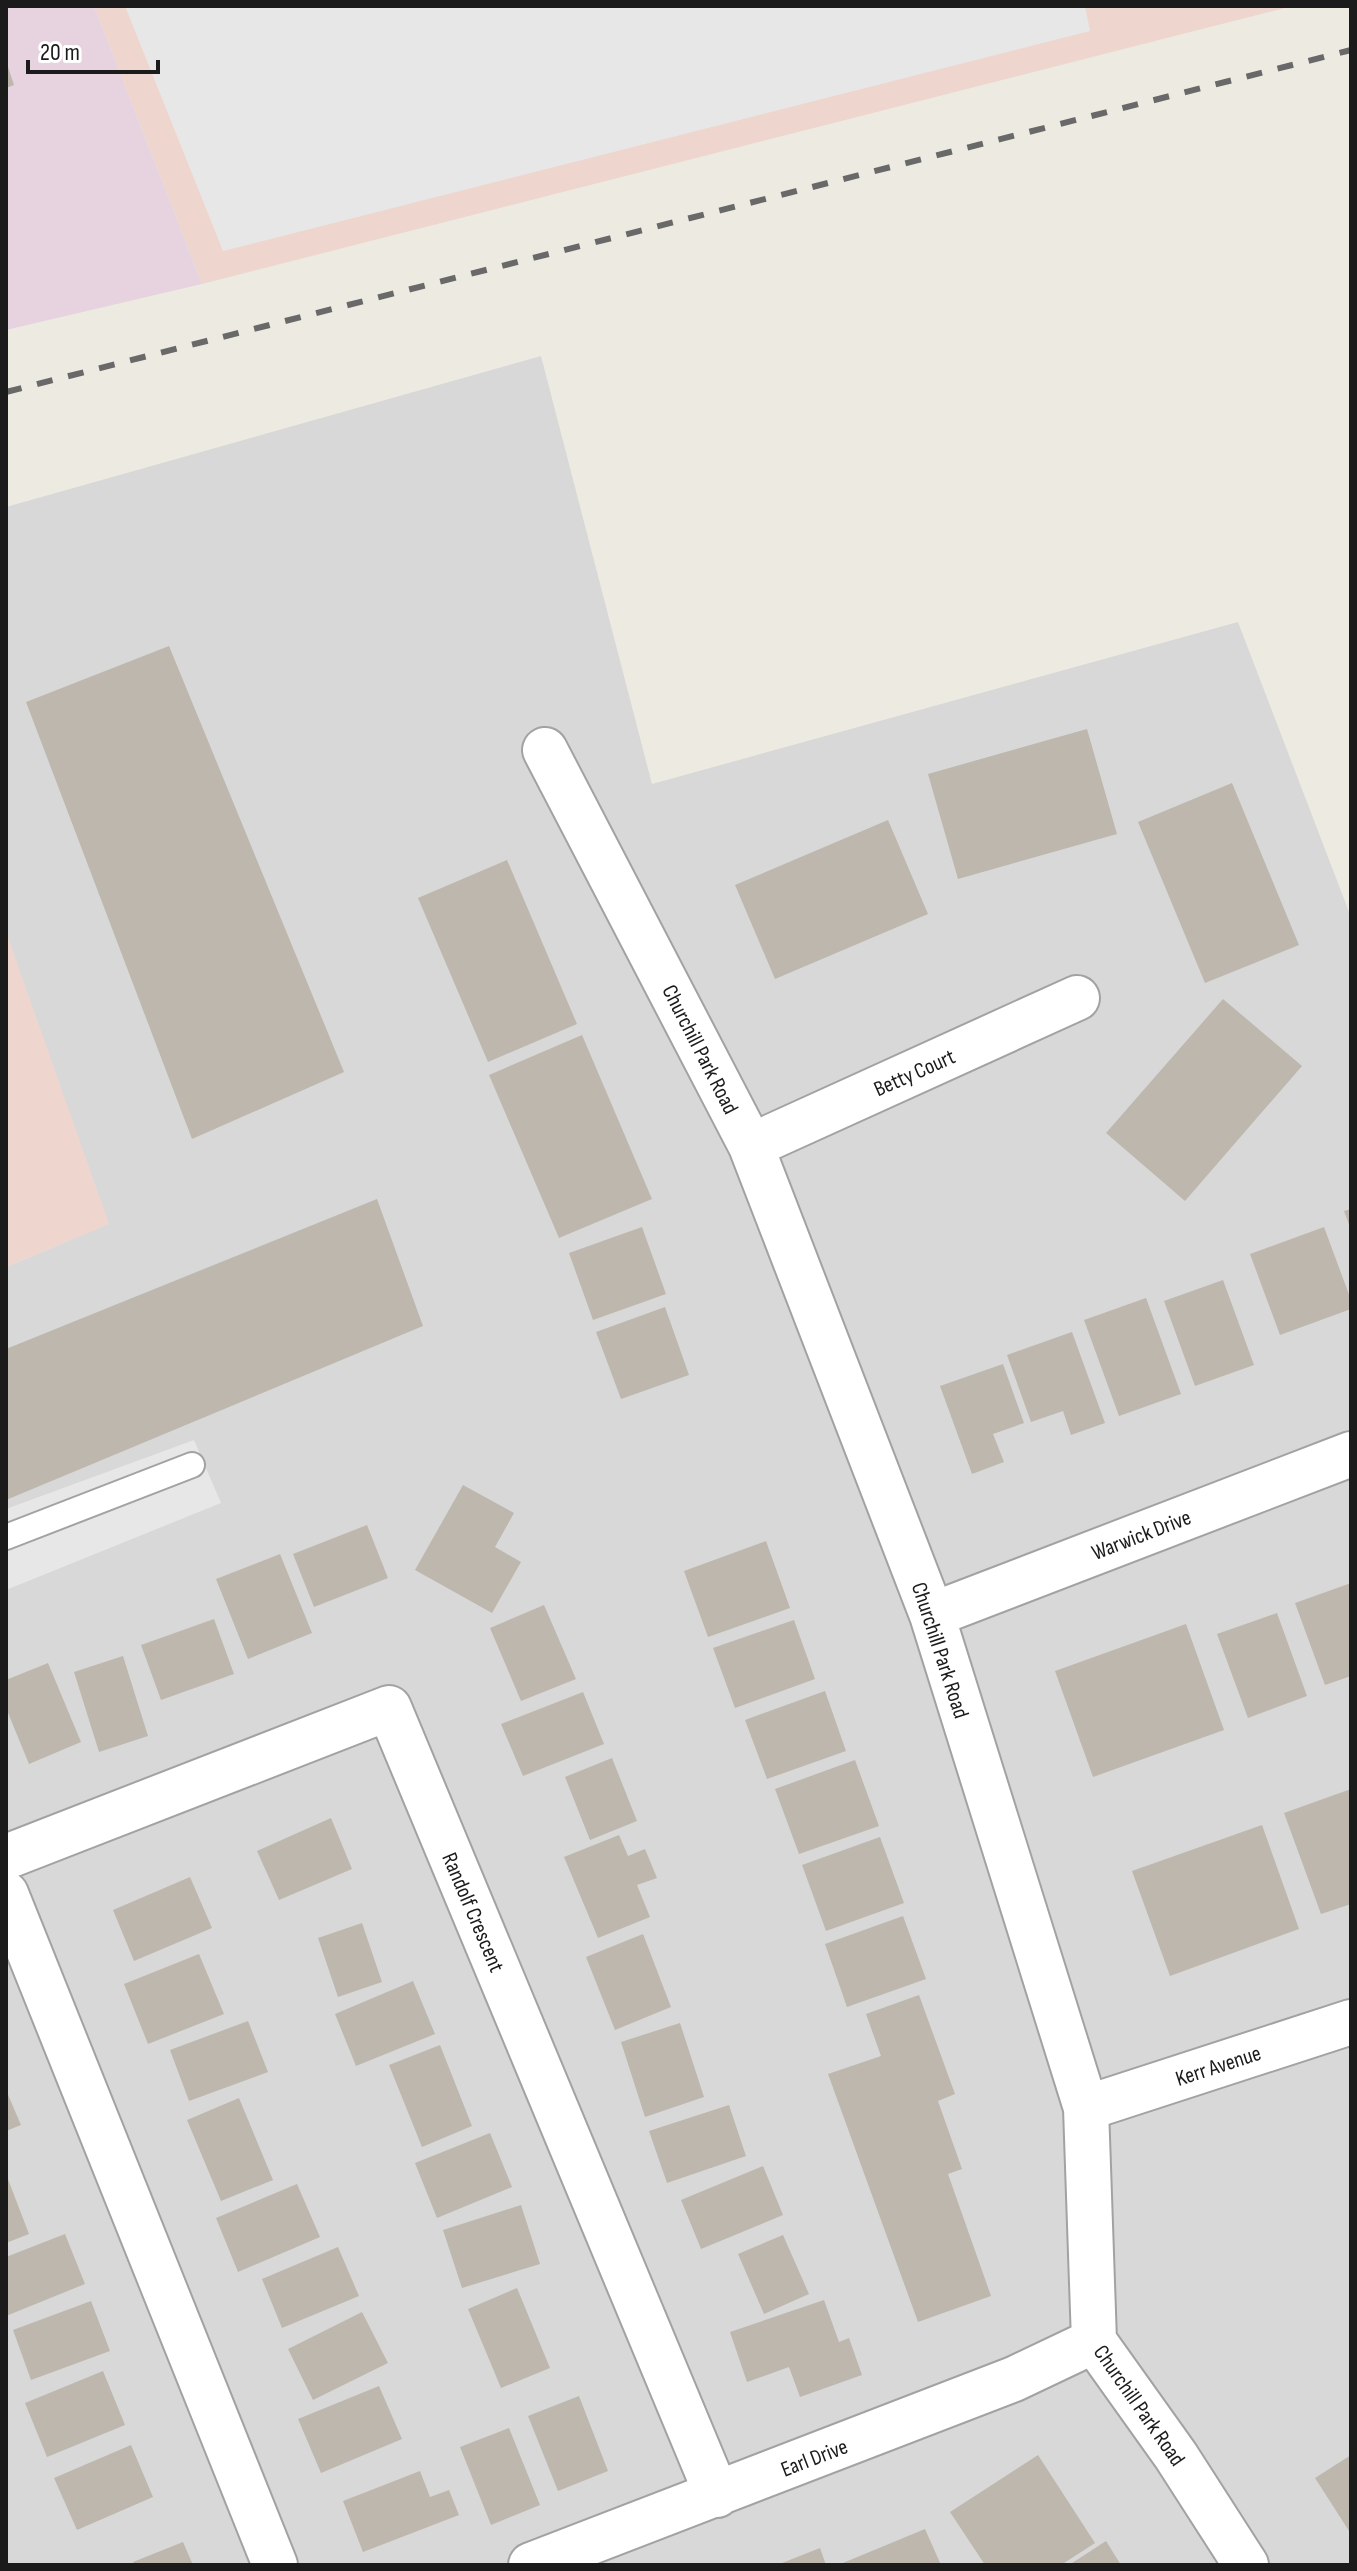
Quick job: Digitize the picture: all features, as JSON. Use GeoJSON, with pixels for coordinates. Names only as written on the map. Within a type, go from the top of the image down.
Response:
{"type":"FeatureCollection","features":[{"type":"Feature","properties":{"kind":"street","name":"Churchill Park Road"},"geometry":{"type":"LineString","coordinates":[[545,750],[751,1146],[932,1615],[1086,2108],[1094,2341],[1176,2456],[1246,2565]]}},
{"type":"Feature","properties":{"kind":"street","name":"Betty Court"},"geometry":{"type":"LineString","coordinates":[[751,1146],[1077,998]]}},
{"type":"Feature","properties":{"kind":"street","name":"Warwick Drive"},"geometry":{"type":"LineString","coordinates":[[932,1615],[1351,1454]]}},
{"type":"Feature","properties":{"kind":"street","name":"Randolf Crescent"},"geometry":{"type":"LineString","coordinates":[[6,1857],[389,1708],[717,2495]]}},
{"type":"Feature","properties":{"kind":"street"},"geometry":{"type":"LineString","coordinates":[[6,1894],[275,2565]]}},
{"type":"Feature","properties":{"kind":"street","name":"Kerr Avenue"},"geometry":{"type":"LineString","coordinates":[[1086,2108],[1351,2022]]}},
{"type":"Feature","properties":{"kind":"street","name":"Earl Drive"},"geometry":{"type":"LineString","coordinates":[[531,2565],[1014,2379],[1094,2341]]}},
{"type":"Feature","properties":{"kind":"lane"},"geometry":{"type":"LineString","coordinates":[[6,1537],[192,1465]]}},
{"type":"Feature","properties":{"kind":"shaded area"},"geometry":{"type":"Polygon","coordinates":[[[6,6],[94,6],[202,284],[6,330],[6,6]]]}},
{"type":"Feature","properties":{"kind":"shaded area"},"geometry":{"type":"Polygon","coordinates":[[[94,6],[1293,6],[202,284],[94,6]]]}},
{"type":"Feature","properties":{"kind":"shaded area"},"geometry":{"type":"Polygon","coordinates":[[[125,6],[1085,6],[1090,31],[223,251],[125,6]]]}},
{"type":"Feature","properties":{"kind":"shaded area"},"geometry":{"type":"Polygon","coordinates":[[[541,356],[652,784],[1238,622],[1351,917],[1351,2565],[6,2565],[6,1267],[108,1224],[6,933],[6,507],[541,356]]]}},
{"type":"Feature","properties":{"kind":"shaded area"},"geometry":{"type":"Polygon","coordinates":[[[6,932],[109,1224],[6,1267],[6,932]]]}},
{"type":"Feature","properties":{"kind":"shaded area"},"geometry":{"type":"Polygon","coordinates":[[[194,1440],[221,1503],[6,1590],[6,1509],[194,1440]]]}},
{"type":"Feature","properties":{"kind":"building"},"geometry":{"type":"Polygon","coordinates":[[[6,61],[14,85],[6,88],[6,61]]]}},
{"type":"Feature","properties":{"kind":"building"},"geometry":{"type":"Polygon","coordinates":[[[169,646],[344,1072],[192,1139],[26,702],[169,646]]]}},
{"type":"Feature","properties":{"kind":"building"},"geometry":{"type":"Polygon","coordinates":[[[1087,729],[1117,834],[958,879],[928,774],[1087,729]]]}},
{"type":"Feature","properties":{"kind":"building"},"geometry":{"type":"Polygon","coordinates":[[[1232,783],[1299,945],[1205,983],[1138,822],[1232,783]]]}},
{"type":"Feature","properties":{"kind":"building"},"geometry":{"type":"Polygon","coordinates":[[[888,820],[928,914],[775,979],[735,885],[888,820]]]}},
{"type":"Feature","properties":{"kind":"building"},"geometry":{"type":"Polygon","coordinates":[[[507,860],[577,1024],[488,1062],[418,898],[507,860]]]}},
{"type":"Feature","properties":{"kind":"building"},"geometry":{"type":"Polygon","coordinates":[[[1223,999],[1302,1066],[1185,1201],[1106,1133],[1223,999]]]}},
{"type":"Feature","properties":{"kind":"building"},"geometry":{"type":"Polygon","coordinates":[[[582,1035],[652,1199],[559,1238],[489,1075],[582,1035]]]}},
{"type":"Feature","properties":{"kind":"building"},"geometry":{"type":"Polygon","coordinates":[[[377,1199],[423,1326],[6,1500],[6,1349],[377,1199]]]}},
{"type":"Feature","properties":{"kind":"building"},"geometry":{"type":"Polygon","coordinates":[[[1351,1209],[1351,1230],[1344,1211],[1351,1209]]]}},
{"type":"Feature","properties":{"kind":"building"},"geometry":{"type":"Polygon","coordinates":[[[642,1227],[666,1294],[593,1320],[569,1253],[642,1227]]]}},
{"type":"Feature","properties":{"kind":"building"},"geometry":{"type":"Polygon","coordinates":[[[1324,1227],[1351,1300],[1351,1309],[1280,1335],[1250,1254],[1324,1227]]]}},
{"type":"Feature","properties":{"kind":"building"},"geometry":{"type":"Polygon","coordinates":[[[1223,1280],[1254,1365],[1195,1386],[1164,1301],[1223,1280]]]}},
{"type":"Feature","properties":{"kind":"building"},"geometry":{"type":"Polygon","coordinates":[[[1146,1298],[1181,1394],[1119,1416],[1084,1320],[1146,1298]]]}},
{"type":"Feature","properties":{"kind":"building"},"geometry":{"type":"Polygon","coordinates":[[[665,1307],[689,1375],[621,1399],[596,1332],[665,1307]]]}},
{"type":"Feature","properties":{"kind":"building"},"geometry":{"type":"Polygon","coordinates":[[[1072,1332],[1105,1423],[1071,1435],[1063,1411],[1031,1422],[1007,1355],[1072,1332]]]}},
{"type":"Feature","properties":{"kind":"building"},"geometry":{"type":"Polygon","coordinates":[[[1003,1364],[1024,1423],[993,1434],[1004,1462],[972,1474],[940,1386],[1003,1364]]]}},
{"type":"Feature","properties":{"kind":"building"},"geometry":{"type":"Polygon","coordinates":[[[463,1485],[514,1513],[495,1547],[521,1562],[492,1613],[415,1570],[463,1485]]]}},
{"type":"Feature","properties":{"kind":"building"},"geometry":{"type":"Polygon","coordinates":[[[367,1525],[388,1578],[314,1607],[293,1554],[367,1525]]]}},
{"type":"Feature","properties":{"kind":"building"},"geometry":{"type":"Polygon","coordinates":[[[766,1541],[790,1608],[708,1637],[684,1571],[766,1541]]]}},
{"type":"Feature","properties":{"kind":"building"},"geometry":{"type":"Polygon","coordinates":[[[280,1554],[312,1633],[248,1659],[216,1579],[280,1554]]]}},
{"type":"Feature","properties":{"kind":"building"},"geometry":{"type":"Polygon","coordinates":[[[1351,1583],[1351,1676],[1325,1685],[1295,1603],[1351,1583]]]}},
{"type":"Feature","properties":{"kind":"building"},"geometry":{"type":"Polygon","coordinates":[[[544,1605],[576,1679],[521,1701],[490,1628],[544,1605]]]}},
{"type":"Feature","properties":{"kind":"building"},"geometry":{"type":"Polygon","coordinates":[[[1277,1613],[1307,1696],[1248,1718],[1217,1634],[1277,1613]]]}},
{"type":"Feature","properties":{"kind":"building"},"geometry":{"type":"Polygon","coordinates":[[[214,1619],[234,1674],[161,1700],[141,1645],[214,1619]]]}},
{"type":"Feature","properties":{"kind":"building"},"geometry":{"type":"Polygon","coordinates":[[[794,1620],[815,1679],[735,1708],[713,1648],[794,1620]]]}},
{"type":"Feature","properties":{"kind":"building"},"geometry":{"type":"Polygon","coordinates":[[[1186,1624],[1224,1730],[1093,1777],[1055,1671],[1186,1624]]]}},
{"type":"Feature","properties":{"kind":"building"},"geometry":{"type":"Polygon","coordinates":[[[123,1656],[148,1736],[99,1752],[74,1672],[123,1656]]]}},
{"type":"Feature","properties":{"kind":"building"},"geometry":{"type":"Polygon","coordinates":[[[48,1663],[81,1742],[29,1764],[6,1708],[6,1680],[48,1663]]]}},
{"type":"Feature","properties":{"kind":"building"},"geometry":{"type":"Polygon","coordinates":[[[825,1691],[846,1751],[767,1779],[745,1720],[825,1691]]]}},
{"type":"Feature","properties":{"kind":"building"},"geometry":{"type":"Polygon","coordinates":[[[583,1692],[604,1744],[523,1776],[501,1724],[583,1692]]]}},
{"type":"Feature","properties":{"kind":"building"},"geometry":{"type":"Polygon","coordinates":[[[612,1758],[637,1821],[590,1840],[565,1777],[612,1758]]]}},
{"type":"Feature","properties":{"kind":"building"},"geometry":{"type":"Polygon","coordinates":[[[855,1760],[879,1826],[799,1854],[775,1789],[855,1760]]]}},
{"type":"Feature","properties":{"kind":"building"},"geometry":{"type":"Polygon","coordinates":[[[1351,1789],[1351,1904],[1321,1914],[1284,1813],[1351,1789]]]}},
{"type":"Feature","properties":{"kind":"building"},"geometry":{"type":"Polygon","coordinates":[[[331,1818],[352,1869],[279,1900],[257,1851],[331,1818]]]}},
{"type":"Feature","properties":{"kind":"building"},"geometry":{"type":"Polygon","coordinates":[[[1262,1825],[1299,1929],[1170,1976],[1132,1871],[1262,1825]]]}},
{"type":"Feature","properties":{"kind":"building"},"geometry":{"type":"Polygon","coordinates":[[[619,1835],[628,1856],[645,1849],[657,1878],[637,1885],[650,1917],[598,1938],[564,1857],[619,1835]]]}},
{"type":"Feature","properties":{"kind":"building"},"geometry":{"type":"Polygon","coordinates":[[[880,1837],[904,1903],[826,1931],[802,1865],[880,1837]]]}},
{"type":"Feature","properties":{"kind":"building"},"geometry":{"type":"Polygon","coordinates":[[[190,1877],[212,1928],[134,1961],[113,1910],[190,1877]]]}},
{"type":"Feature","properties":{"kind":"building"},"geometry":{"type":"Polygon","coordinates":[[[903,1916],[926,1979],[847,2007],[825,1944],[903,1916]]]}},
{"type":"Feature","properties":{"kind":"building"},"geometry":{"type":"Polygon","coordinates":[[[362,1923],[382,1982],[338,1997],[318,1938],[362,1923]]]}},
{"type":"Feature","properties":{"kind":"building"},"geometry":{"type":"Polygon","coordinates":[[[643,1934],[671,2007],[615,2030],[586,1957],[643,1934]]]}},
{"type":"Feature","properties":{"kind":"building"},"geometry":{"type":"Polygon","coordinates":[[[199,1954],[224,2014],[148,2044],[124,1984],[199,1954]]]}},
{"type":"Feature","properties":{"kind":"building"},"geometry":{"type":"Polygon","coordinates":[[[413,1981],[435,2034],[356,2066],[335,2014],[413,1981]]]}},
{"type":"Feature","properties":{"kind":"building"},"geometry":{"type":"Polygon","coordinates":[[[919,1995],[955,2094],[938,2101],[962,2169],[948,2174],[991,2296],[918,2322],[828,2074],[881,2056],[866,2014],[919,1995]]]}},
{"type":"Feature","properties":{"kind":"building"},"geometry":{"type":"Polygon","coordinates":[[[248,2021],[268,2072],[189,2101],[170,2050],[248,2021]]]}},
{"type":"Feature","properties":{"kind":"building"},"geometry":{"type":"Polygon","coordinates":[[[680,2023],[704,2097],[645,2117],[621,2042],[680,2023]]]}},
{"type":"Feature","properties":{"kind":"building"},"geometry":{"type":"Polygon","coordinates":[[[440,2045],[472,2126],[422,2147],[389,2065],[440,2045]]]}},
{"type":"Feature","properties":{"kind":"building"},"geometry":{"type":"Polygon","coordinates":[[[6,2090],[21,2125],[6,2131],[6,2090]]]}},
{"type":"Feature","properties":{"kind":"building"},"geometry":{"type":"Polygon","coordinates":[[[239,2098],[273,2180],[221,2201],[187,2120],[239,2098]]]}},
{"type":"Feature","properties":{"kind":"building"},"geometry":{"type":"Polygon","coordinates":[[[729,2105],[746,2156],[667,2183],[649,2131],[729,2105]]]}},
{"type":"Feature","properties":{"kind":"building"},"geometry":{"type":"Polygon","coordinates":[[[490,2133],[512,2187],[437,2218],[415,2163],[490,2133]]]}},
{"type":"Feature","properties":{"kind":"building"},"geometry":{"type":"Polygon","coordinates":[[[763,2166],[783,2215],[701,2249],[681,2200],[763,2166]]]}},
{"type":"Feature","properties":{"kind":"building"},"geometry":{"type":"Polygon","coordinates":[[[6,2174],[29,2234],[6,2243],[6,2174]]]}},
{"type":"Feature","properties":{"kind":"building"},"geometry":{"type":"Polygon","coordinates":[[[297,2184],[320,2237],[238,2272],[216,2218],[297,2184]]]}},
{"type":"Feature","properties":{"kind":"building"},"geometry":{"type":"Polygon","coordinates":[[[521,2205],[540,2264],[462,2288],[443,2230],[521,2205]]]}},
{"type":"Feature","properties":{"kind":"building"},"geometry":{"type":"Polygon","coordinates":[[[65,2234],[85,2284],[6,2316],[6,2257],[65,2234]]]}},
{"type":"Feature","properties":{"kind":"building"},"geometry":{"type":"Polygon","coordinates":[[[783,2235],[809,2294],[764,2314],[738,2254],[783,2235]]]}},
{"type":"Feature","properties":{"kind":"building"},"geometry":{"type":"Polygon","coordinates":[[[338,2247],[359,2296],[282,2328],[262,2279],[338,2247]]]}},
{"type":"Feature","properties":{"kind":"building"},"geometry":{"type":"Polygon","coordinates":[[[517,2288],[550,2368],[501,2388],[468,2309],[517,2288]]]}},
{"type":"Feature","properties":{"kind":"building"},"geometry":{"type":"Polygon","coordinates":[[[824,2300],[839,2342],[849,2338],[862,2375],[800,2397],[789,2367],[747,2382],[730,2332],[824,2300]]]}},
{"type":"Feature","properties":{"kind":"building"},"geometry":{"type":"Polygon","coordinates":[[[91,2301],[110,2351],[31,2380],[13,2330],[91,2301]]]}},
{"type":"Feature","properties":{"kind":"building"},"geometry":{"type":"Polygon","coordinates":[[[362,2312],[388,2363],[313,2400],[288,2349],[362,2312]]]}},
{"type":"Feature","properties":{"kind":"building"},"geometry":{"type":"Polygon","coordinates":[[[103,2371],[125,2425],[47,2457],[25,2403],[103,2371]]]}},
{"type":"Feature","properties":{"kind":"building"},"geometry":{"type":"Polygon","coordinates":[[[379,2386],[402,2439],[321,2473],[298,2419],[379,2386]]]}},
{"type":"Feature","properties":{"kind":"building"},"geometry":{"type":"Polygon","coordinates":[[[579,2396],[608,2471],[558,2491],[528,2416],[579,2396]]]}},
{"type":"Feature","properties":{"kind":"building"},"geometry":{"type":"Polygon","coordinates":[[[509,2428],[540,2505],[491,2525],[460,2447],[509,2428]]]}},
{"type":"Feature","properties":{"kind":"building"},"geometry":{"type":"Polygon","coordinates":[[[131,2445],[153,2497],[77,2530],[54,2478],[131,2445]]]}},
{"type":"Feature","properties":{"kind":"building"},"geometry":{"type":"Polygon","coordinates":[[[1038,2455],[1095,2543],[1061,2565],[985,2565],[950,2512],[1038,2455]]]}},
{"type":"Feature","properties":{"kind":"building"},"geometry":{"type":"Polygon","coordinates":[[[1351,2455],[1351,2534],[1315,2478],[1351,2455]]]}},
{"type":"Feature","properties":{"kind":"building"},"geometry":{"type":"Polygon","coordinates":[[[420,2471],[430,2497],[449,2490],[459,2515],[363,2552],[343,2501],[420,2471]]]}},
{"type":"Feature","properties":{"kind":"building"},"geometry":{"type":"Polygon","coordinates":[[[925,2529],[941,2565],[838,2565],[925,2529]]]}},
{"type":"Feature","properties":{"kind":"building"},"geometry":{"type":"Polygon","coordinates":[[[1106,2541],[1121,2565],[1069,2565],[1106,2541]]]}},
{"type":"Feature","properties":{"kind":"building"},"geometry":{"type":"Polygon","coordinates":[[[183,2542],[193,2565],[134,2565],[133,2562],[183,2542]]]}},
{"type":"Feature","properties":{"kind":"building"},"geometry":{"type":"Polygon","coordinates":[[[820,2548],[826,2565],[777,2565],[820,2548]]]}},
{"type":"Feature","properties":{"kind":"railway"},"geometry":{"type":"LineString","coordinates":[[6,392],[1351,50]]}}]}
